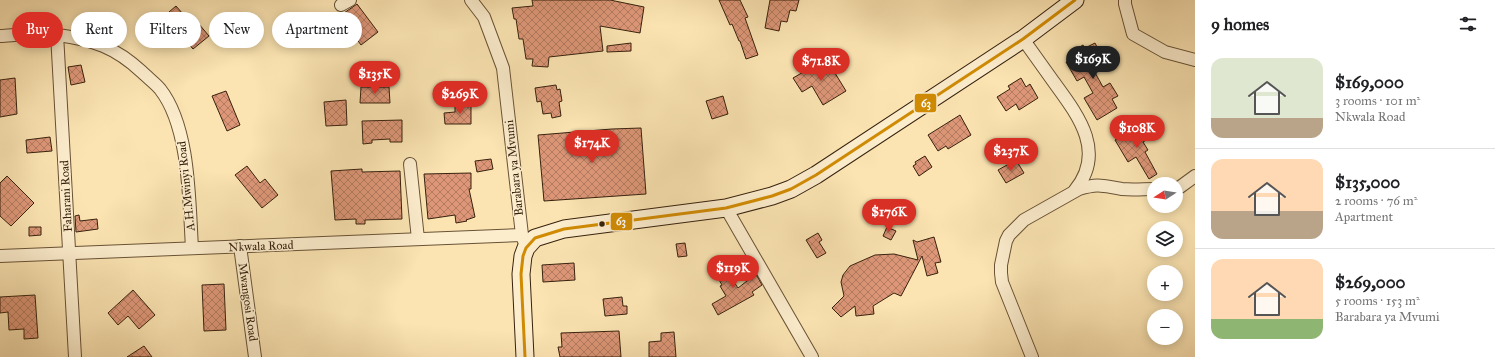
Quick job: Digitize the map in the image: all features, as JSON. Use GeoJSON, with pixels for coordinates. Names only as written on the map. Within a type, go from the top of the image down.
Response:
{"type":"FeatureCollection","features":[{"type":"Feature","properties":{"kind":"street","name":"Barabara ya Mvumi"},"geometry":{"type":"LineString","coordinates":[[471,0],[484,17],[503,68],[527,241]]}},
{"type":"Feature","properties":{"kind":"street","name":"Nkwala Road"},"geometry":{"type":"LineString","coordinates":[[0,256],[418,239],[527,241],[564,229],[726,208],[772,196],[791,189],[816,175],[1023,39],[1075,0]]}},
{"type":"Feature","properties":{"kind":"street"},"geometry":{"type":"LineString","coordinates":[[1125,0],[1133,34],[1165,52],[1195,60]]}},
{"type":"Feature","properties":{"kind":"street","name":"A.H.Mwinyi Road"},"geometry":{"type":"LineString","coordinates":[[63,35],[101,44],[127,58],[160,88],[172,109],[181,138],[188,192],[192,248]]}},
{"type":"Feature","properties":{"kind":"street","name":"A.H.Mwinyi Road"},"geometry":{"type":"LineString","coordinates":[[0,36],[12,36]]}},
{"type":"Feature","properties":{"kind":"street"},"geometry":{"type":"LineString","coordinates":[[1023,39],[1067,99],[1084,128],[1089,144],[1088,164],[1082,182],[1075,190]]}},
{"type":"Feature","properties":{"kind":"street","name":"Faharani Road"},"geometry":{"type":"LineString","coordinates":[[58,48],[75,357]]}},
{"type":"Feature","properties":{"kind":"street"},"geometry":{"type":"LineString","coordinates":[[410,164],[418,239]]}},
{"type":"Feature","properties":{"kind":"street"},"geometry":{"type":"LineString","coordinates":[[1183,185],[1195,176]]}},
{"type":"Feature","properties":{"kind":"street"},"geometry":{"type":"LineString","coordinates":[[1032,357],[1002,282],[1000,273],[1006,241],[1009,235],[1024,220],[1089,186],[1096,185],[1123,189],[1147,190]]}},
{"type":"Feature","properties":{"kind":"street"},"geometry":{"type":"LineString","coordinates":[[726,208],[812,357]]}},
{"type":"Feature","properties":{"kind":"street"},"geometry":{"type":"LineString","coordinates":[[525,357],[521,274],[523,256],[527,241]]}},
{"type":"Feature","properties":{"kind":"street","name":"Mwangosi Road"},"geometry":{"type":"LineString","coordinates":[[240,246],[255,357]]}},
{"type":"Feature","properties":{"kind":"building"},"geometry":{"type":"Polygon","coordinates":[[[532,0],[610,0],[644,7],[640,33],[600,26],[603,51],[549,57],[548,67],[532,66],[533,59],[526,59],[523,39],[519,39],[516,19],[514,19],[512,8],[533,6],[532,0]]]}},
{"type":"Feature","properties":{"kind":"building"},"geometry":{"type":"Polygon","coordinates":[[[719,0],[740,0],[748,17],[745,18],[758,55],[746,59],[740,41],[732,24],[730,25],[719,0]]]}},
{"type":"Feature","properties":{"kind":"building"},"geometry":{"type":"Polygon","coordinates":[[[770,0],[799,0],[796,11],[790,10],[787,22],[781,21],[779,31],[765,28],[770,0]]]}},
{"type":"Feature","properties":{"kind":"building"},"geometry":{"type":"Polygon","coordinates":[[[357,4],[378,32],[362,44],[362,12],[345,12],[357,4]]]}},
{"type":"Feature","properties":{"kind":"building"},"geometry":{"type":"Polygon","coordinates":[[[176,6],[181,12],[169,12],[176,6]]]}},
{"type":"Feature","properties":{"kind":"building"},"geometry":{"type":"Polygon","coordinates":[[[201,26],[209,36],[201,42],[201,26]]]}},
{"type":"Feature","properties":{"kind":"building"},"geometry":{"type":"Polygon","coordinates":[[[631,43],[631,51],[607,52],[607,46],[631,43]]]}},
{"type":"Feature","properties":{"kind":"building"},"geometry":{"type":"Polygon","coordinates":[[[1095,43],[1102,57],[1093,62],[1096,67],[1093,69],[1103,87],[1110,83],[1118,96],[1112,99],[1117,108],[1097,120],[1084,98],[1093,93],[1084,77],[1077,81],[1066,62],[1074,57],[1071,52],[1083,45],[1085,48],[1095,43]]]}},
{"type":"Feature","properties":{"kind":"building"},"geometry":{"type":"Polygon","coordinates":[[[827,60],[846,91],[823,105],[812,86],[802,92],[793,78],[814,66],[815,68],[827,60]]]}},
{"type":"Feature","properties":{"kind":"building"},"geometry":{"type":"Polygon","coordinates":[[[81,65],[85,82],[71,85],[68,67],[81,65]]]}},
{"type":"Feature","properties":{"kind":"building"},"geometry":{"type":"Polygon","coordinates":[[[15,78],[17,114],[0,117],[0,80],[15,78]]]}},
{"type":"Feature","properties":{"kind":"building"},"geometry":{"type":"Polygon","coordinates":[[[1021,78],[1026,87],[1030,84],[1038,98],[1019,110],[1016,104],[1006,111],[997,97],[1010,89],[1008,86],[1021,78]]]}},
{"type":"Feature","properties":{"kind":"building"},"geometry":{"type":"Polygon","coordinates":[[[556,85],[557,90],[560,89],[562,101],[559,102],[561,116],[552,118],[551,113],[543,114],[541,101],[537,102],[535,88],[556,85]]]}},
{"type":"Feature","properties":{"kind":"building"},"geometry":{"type":"Polygon","coordinates":[[[361,87],[389,87],[390,103],[360,103],[361,87]]]}},
{"type":"Feature","properties":{"kind":"building"},"geometry":{"type":"Polygon","coordinates":[[[226,91],[240,125],[227,131],[212,96],[226,91]]]}},
{"type":"Feature","properties":{"kind":"building"},"geometry":{"type":"Polygon","coordinates":[[[723,96],[728,114],[712,119],[706,101],[723,96]]]}},
{"type":"Feature","properties":{"kind":"building"},"geometry":{"type":"Polygon","coordinates":[[[346,100],[347,125],[326,126],[324,102],[346,100]]]}},
{"type":"Feature","properties":{"kind":"building"},"geometry":{"type":"Polygon","coordinates":[[[455,103],[471,103],[471,124],[445,124],[444,113],[455,112],[455,103]]]}},
{"type":"Feature","properties":{"kind":"building"},"geometry":{"type":"Polygon","coordinates":[[[960,115],[971,135],[948,149],[946,146],[938,151],[928,135],[960,115]]]}},
{"type":"Feature","properties":{"kind":"building"},"geometry":{"type":"Polygon","coordinates":[[[402,120],[402,142],[390,142],[390,139],[372,140],[372,143],[363,144],[362,121],[402,120]]]}},
{"type":"Feature","properties":{"kind":"building"},"geometry":{"type":"Polygon","coordinates":[[[1141,125],[1148,139],[1143,142],[1148,150],[1145,152],[1157,174],[1152,177],[1148,177],[1136,157],[1128,162],[1115,140],[1141,125]]]}},
{"type":"Feature","properties":{"kind":"building"},"geometry":{"type":"Polygon","coordinates":[[[641,128],[646,194],[544,201],[538,135],[641,128]]]}},
{"type":"Feature","properties":{"kind":"building"},"geometry":{"type":"Polygon","coordinates":[[[50,137],[52,151],[27,153],[26,140],[50,137]]]}},
{"type":"Feature","properties":{"kind":"building"},"geometry":{"type":"Polygon","coordinates":[[[925,156],[932,167],[919,176],[913,166],[916,164],[915,162],[925,156]]]}},
{"type":"Feature","properties":{"kind":"building"},"geometry":{"type":"Polygon","coordinates":[[[491,159],[493,169],[477,172],[475,161],[491,159]]]}},
{"type":"Feature","properties":{"kind":"building"},"geometry":{"type":"Polygon","coordinates":[[[1016,160],[1024,173],[1006,183],[998,170],[1016,160]]]}},
{"type":"Feature","properties":{"kind":"building"},"geometry":{"type":"Polygon","coordinates":[[[247,166],[260,183],[265,179],[278,195],[262,208],[235,175],[247,166]]]}},
{"type":"Feature","properties":{"kind":"building"},"geometry":{"type":"Polygon","coordinates":[[[362,169],[362,172],[400,171],[402,219],[365,220],[365,224],[356,224],[356,219],[335,220],[331,171],[362,169]]]}},
{"type":"Feature","properties":{"kind":"building"},"geometry":{"type":"Polygon","coordinates":[[[471,173],[471,189],[469,189],[475,217],[466,220],[467,221],[456,223],[455,215],[428,219],[424,174],[471,173]]]}},
{"type":"Feature","properties":{"kind":"building"},"geometry":{"type":"Polygon","coordinates":[[[7,176],[34,203],[11,226],[0,216],[0,183],[7,176]]]}},
{"type":"Feature","properties":{"kind":"building"},"geometry":{"type":"Polygon","coordinates":[[[79,215],[80,221],[97,219],[98,229],[76,232],[75,216],[79,215]]]}},
{"type":"Feature","properties":{"kind":"building"},"geometry":{"type":"Polygon","coordinates":[[[29,227],[41,227],[41,235],[29,236],[29,227]]]}},
{"type":"Feature","properties":{"kind":"building"},"geometry":{"type":"Polygon","coordinates":[[[887,227],[896,231],[891,240],[883,236],[887,227]]]}},
{"type":"Feature","properties":{"kind":"building"},"geometry":{"type":"Polygon","coordinates":[[[818,233],[822,240],[819,242],[826,253],[817,258],[806,240],[818,233]]]}},
{"type":"Feature","properties":{"kind":"building"},"geometry":{"type":"Polygon","coordinates":[[[934,237],[941,262],[935,263],[938,273],[927,276],[922,256],[901,296],[894,293],[873,306],[874,314],[856,316],[855,306],[841,317],[832,308],[844,296],[841,282],[843,275],[850,266],[875,255],[894,254],[918,260],[913,240],[917,242],[934,237]]]}},
{"type":"Feature","properties":{"kind":"building"},"geometry":{"type":"Polygon","coordinates":[[[685,243],[687,256],[678,257],[676,244],[685,243]]]}},
{"type":"Feature","properties":{"kind":"building"},"geometry":{"type":"Polygon","coordinates":[[[718,259],[730,280],[732,279],[738,288],[756,274],[762,285],[752,292],[754,295],[718,315],[712,304],[726,296],[720,286],[722,285],[710,264],[718,259]]]}},
{"type":"Feature","properties":{"kind":"building"},"geometry":{"type":"Polygon","coordinates":[[[574,263],[575,280],[543,282],[542,265],[574,263]]]}},
{"type":"Feature","properties":{"kind":"building"},"geometry":{"type":"Polygon","coordinates":[[[224,284],[226,330],[204,331],[202,285],[224,284]]]}},
{"type":"Feature","properties":{"kind":"building"},"geometry":{"type":"Polygon","coordinates":[[[133,290],[155,315],[139,329],[128,316],[118,325],[108,313],[133,290]]]}},
{"type":"Feature","properties":{"kind":"building"},"geometry":{"type":"Polygon","coordinates":[[[35,295],[38,338],[24,339],[24,329],[9,330],[8,312],[0,313],[0,297],[35,295]]]}},
{"type":"Feature","properties":{"kind":"building"},"geometry":{"type":"Polygon","coordinates":[[[622,297],[623,306],[627,306],[627,314],[605,316],[603,299],[622,297]]]}},
{"type":"Feature","properties":{"kind":"building"},"geometry":{"type":"Polygon","coordinates":[[[619,331],[621,357],[560,357],[558,347],[562,347],[561,333],[619,331]]]}},
{"type":"Feature","properties":{"kind":"building"},"geometry":{"type":"Polygon","coordinates":[[[674,332],[676,357],[649,357],[649,342],[661,341],[661,333],[674,332]]]}},
{"type":"Feature","properties":{"kind":"building"},"geometry":{"type":"Polygon","coordinates":[[[144,346],[152,357],[127,357],[144,346]]]}},
{"type":"Feature","properties":{"kind":"transit line","name":"63"},"geometry":{"type":"LineString","coordinates":[[525,357],[521,274],[523,256],[526,248],[535,238],[564,229],[726,208],[772,196],[791,189],[816,175],[1023,39],[1075,0]]}}]}
